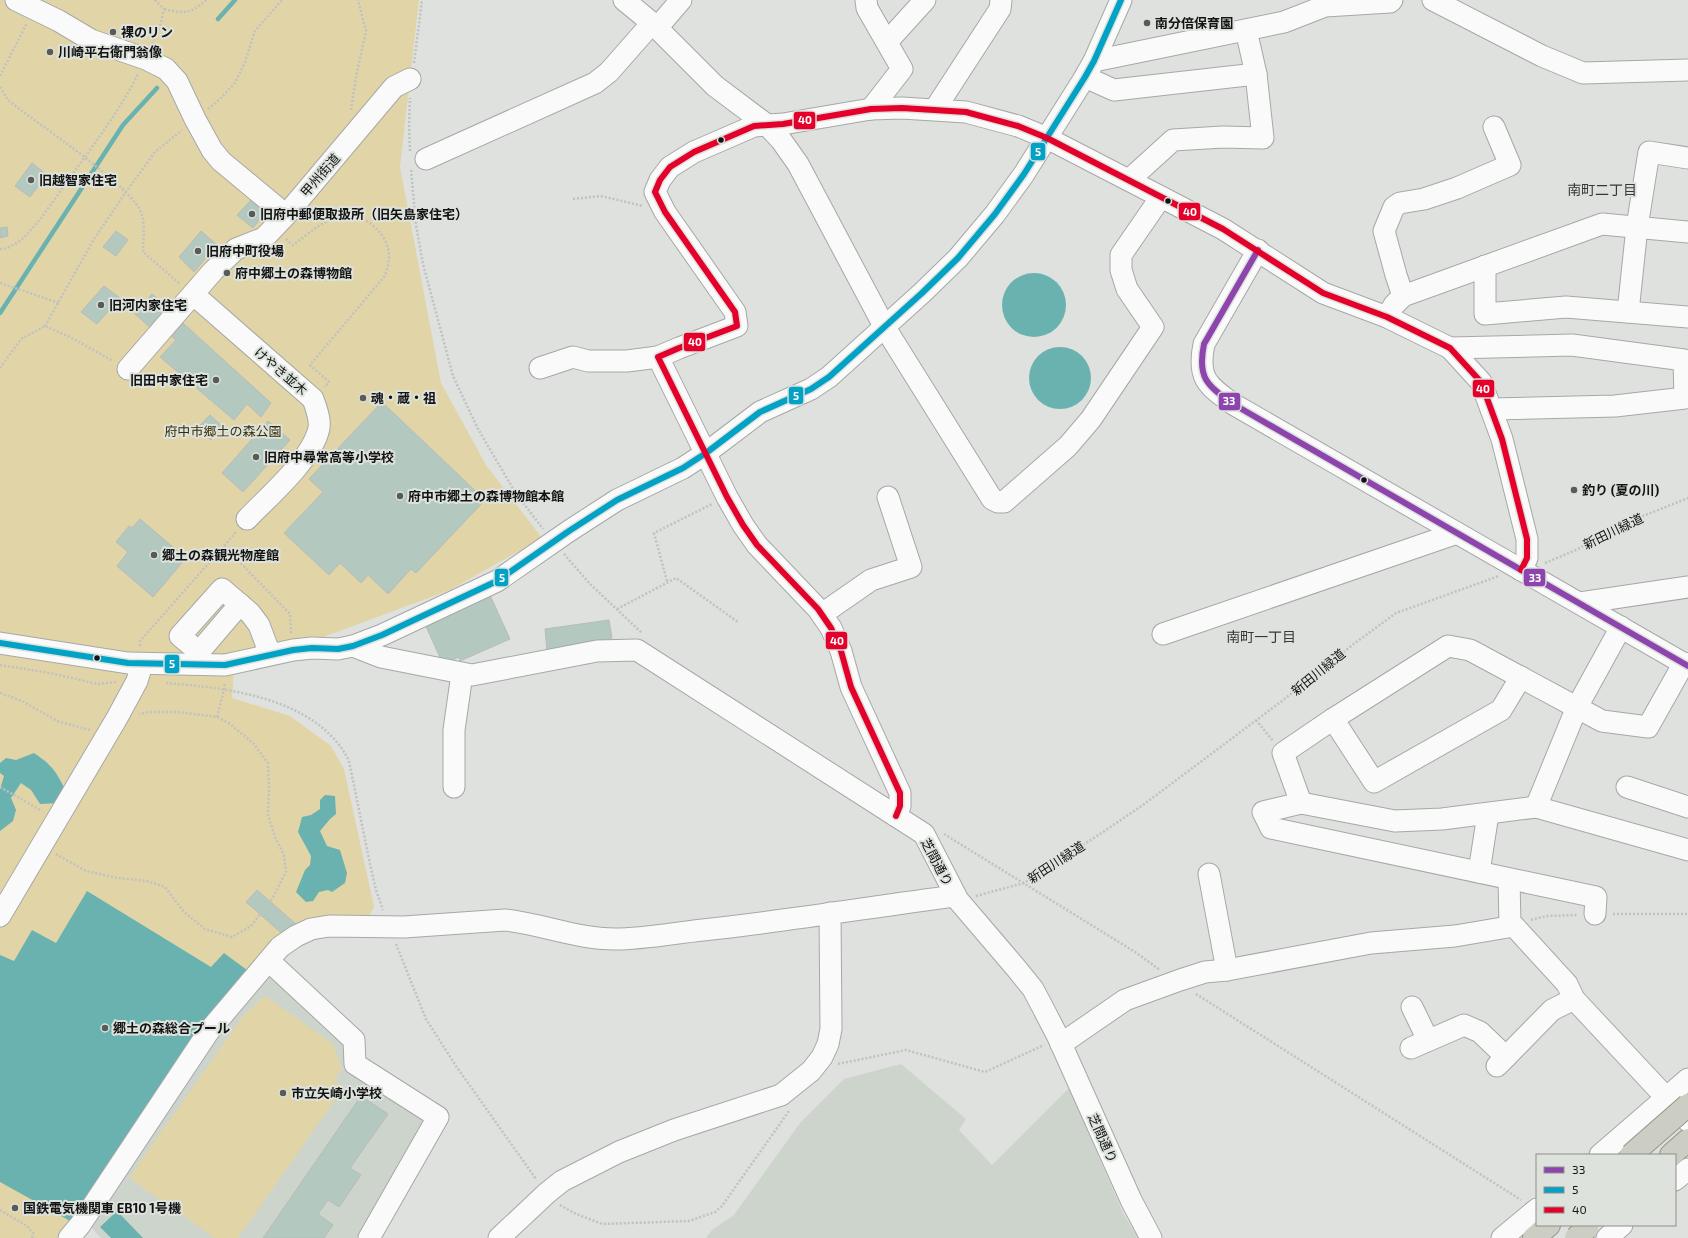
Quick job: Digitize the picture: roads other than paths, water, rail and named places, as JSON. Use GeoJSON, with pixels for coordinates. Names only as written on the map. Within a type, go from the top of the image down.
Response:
{"type":"FeatureCollection","features":[{"type":"Feature","properties":{"kind":"highway"},"geometry":{"type":"LineString","coordinates":[[1632,1154],[1688,1105]]}},
{"type":"Feature","properties":{"kind":"highway"},"geometry":{"type":"LineString","coordinates":[[1672,1154],[1688,1140]]}},
{"type":"Feature","properties":{"kind":"highway"},"geometry":{"type":"LineString","coordinates":[[1534,1238],[1548,1226]]}},
{"type":"Feature","properties":{"kind":"highway"},"geometry":{"type":"LineString","coordinates":[[1576,1238],[1590,1226]]}},
{"type":"Feature","properties":{"kind":"street"},"geometry":{"type":"LineString","coordinates":[[624,0],[655,26],[695,68],[715,86],[767,125],[781,140],[798,164],[884,326],[992,499],[998,502],[1004,502],[1068,446],[1092,419],[1153,326],[1127,289],[1121,270],[1121,255],[1161,197]]}},
{"type":"Feature","properties":{"kind":"street"},"geometry":{"type":"LineString","coordinates":[[426,159],[595,83],[609,72],[681,0]]}},
{"type":"Feature","properties":{"kind":"street"},"geometry":{"type":"LineString","coordinates":[[866,0],[867,8],[902,69],[871,109]]}},
{"type":"Feature","properties":{"kind":"street"},"geometry":{"type":"LineString","coordinates":[[887,42],[926,0]]}},
{"type":"Feature","properties":{"kind":"street"},"geometry":{"type":"LineString","coordinates":[[935,109],[1000,9],[1001,0]]}},
{"type":"Feature","properties":{"kind":"street"},"geometry":{"type":"LineString","coordinates":[[0,643],[128,663],[196,658],[225,665],[292,650],[312,648],[338,650],[353,646],[382,635],[497,581],[617,500],[683,468],[706,453],[760,412],[811,389],[829,377],[922,293],[962,252],[995,214],[1024,174],[1090,69],[1121,0]]}},
{"type":"Feature","properties":{"kind":"street"},"geometry":{"type":"LineString","coordinates":[[1090,69],[1284,22],[1325,6],[1390,2],[1392,0]]}},
{"type":"Feature","properties":{"kind":"street"},"geometry":{"type":"LineString","coordinates":[[1433,0],[1542,56],[1583,72],[1688,70]]}},
{"type":"Feature","properties":{"kind":"street"},"geometry":{"type":"LineString","coordinates":[[25,5],[59,21],[91,40],[146,59],[166,69],[177,81],[212,150],[221,161],[286,215]]}},
{"type":"Feature","properties":{"kind":"street"},"geometry":{"type":"LineString","coordinates":[[1129,180],[1173,140],[1223,137],[1263,138],[1256,74],[1246,30]]}},
{"type":"Feature","properties":{"kind":"street"},"geometry":{"type":"LineString","coordinates":[[1090,69],[1114,90],[1256,74]]}},
{"type":"Feature","properties":{"kind":"street","name":"甲州街道"},"geometry":{"type":"LineString","coordinates":[[128,369],[213,271],[236,249],[264,238],[286,215],[394,87],[410,79]]}},
{"type":"Feature","properties":{"kind":"street"},"geometry":{"type":"LineString","coordinates":[[540,368],[573,357],[588,361],[627,361],[658,357],[737,326],[735,312],[665,212],[655,192],[660,180],[670,167],[694,152],[754,126],[783,124],[871,109],[935,109],[966,112],[1018,126],[1046,138],[1223,229],[1323,293],[1387,317],[1450,348],[1481,382],[1502,439],[1527,539],[1527,558],[1520,575]]}},
{"type":"Feature","properties":{"kind":"street"},"geometry":{"type":"LineString","coordinates":[[1403,296],[1384,231],[1394,207],[1400,203],[1424,199],[1457,188],[1510,165],[1494,127]]}},
{"type":"Feature","properties":{"kind":"street"},"geometry":{"type":"LineString","coordinates":[[1628,312],[1637,227],[1649,152],[1688,158]]}},
{"type":"Feature","properties":{"kind":"street"},"geometry":{"type":"LineString","coordinates":[[1387,317],[1403,296],[1602,224],[1688,232]]}},
{"type":"Feature","properties":{"kind":"street"},"geometry":{"type":"LineString","coordinates":[[1258,250],[1204,344],[1200,362],[1204,378],[1215,391],[1233,404],[1457,533],[1520,575],[1580,603],[1686,665],[1648,727],[1602,721],[1470,650],[1448,646],[1333,718],[1283,753],[1301,803]]}},
{"type":"Feature","properties":{"kind":"street"},"geometry":{"type":"LineString","coordinates":[[1485,266],[1485,314],[1566,307],[1688,317]]}},
{"type":"Feature","properties":{"kind":"street","name":"けやき並木"},"geometry":{"type":"LineString","coordinates":[[193,294],[313,399],[318,413],[319,431],[299,465],[247,519]]}},
{"type":"Feature","properties":{"kind":"street"},"geometry":{"type":"LineString","coordinates":[[1450,348],[1572,344],[1684,360],[1684,398],[1615,406],[1491,409]]}},
{"type":"Feature","properties":{"kind":"street"},"geometry":{"type":"LineString","coordinates":[[658,357],[727,497],[757,544],[801,590],[822,614],[831,628],[841,651],[850,687],[900,793],[900,806],[896,816]]}},
{"type":"Feature","properties":{"kind":"street"},"geometry":{"type":"LineString","coordinates":[[822,614],[871,580],[911,567],[888,497]]}},
{"type":"Feature","properties":{"kind":"street"},"geometry":{"type":"LineString","coordinates":[[1163,634],[1457,533]]}},
{"type":"Feature","properties":{"kind":"street"},"geometry":{"type":"LineString","coordinates":[[1580,603],[1688,587]]}},
{"type":"Feature","properties":{"kind":"street"},"geometry":{"type":"LineString","coordinates":[[196,658],[180,636],[222,589],[250,613],[260,625],[270,654]]}},
{"type":"Feature","properties":{"kind":"street"},"geometry":{"type":"LineString","coordinates":[[1536,807],[1577,707],[1620,627]]}},
{"type":"Feature","properties":{"kind":"street","name":"芝間通り"},"geometry":{"type":"LineString","coordinates":[[353,646],[380,657],[472,675],[597,651],[637,650],[924,834],[956,898],[1033,989],[1060,1040],[1131,1200],[1151,1238]]}},
{"type":"Feature","properties":{"kind":"street"},"geometry":{"type":"LineString","coordinates":[[454,786],[454,730],[462,674]]}},
{"type":"Feature","properties":{"kind":"street"},"geometry":{"type":"LineString","coordinates":[[0,916],[113,724],[139,676]]}},
{"type":"Feature","properties":{"kind":"street"},"geometry":{"type":"LineString","coordinates":[[1333,718],[1374,782],[1501,710],[1521,677]]}},
{"type":"Feature","properties":{"kind":"street"},"geometry":{"type":"LineString","coordinates":[[1627,787],[1688,807]]}},
{"type":"Feature","properties":{"kind":"street"},"geometry":{"type":"LineString","coordinates":[[1595,914],[1596,897],[1271,828],[1263,812],[1301,803],[1395,821],[1442,819],[1536,807],[1688,850]]}},
{"type":"Feature","properties":{"kind":"street"},"geometry":{"type":"LineString","coordinates":[[1479,872],[1488,814]]}},
{"type":"Feature","properties":{"kind":"street"},"geometry":{"type":"LineString","coordinates":[[1208,874],[1227,970]]}},
{"type":"Feature","properties":{"kind":"street"},"geometry":{"type":"LineString","coordinates":[[1509,879],[1510,926]]}},
{"type":"Feature","properties":{"kind":"street"},"geometry":{"type":"LineString","coordinates":[[69,1238],[80,1226],[209,1032],[280,947],[296,936],[312,929],[329,926],[404,928],[505,920],[518,921],[567,934],[591,938],[616,939],[739,926],[830,913],[956,898]]}},
{"type":"Feature","properties":{"kind":"street"},"geometry":{"type":"LineString","coordinates":[[500,1237],[547,1192],[562,1181],[618,1152],[714,1116],[780,1095],[811,1071],[822,1057],[828,1044],[830,1029],[830,913]]}},
{"type":"Feature","properties":{"kind":"street"},"geometry":{"type":"LineString","coordinates":[[1060,1040],[1125,1000],[1205,972],[1227,970],[1371,942],[1455,936],[1514,926],[1567,984],[1574,999],[1688,1121]]}},
{"type":"Feature","properties":{"kind":"street"},"geometry":{"type":"LineString","coordinates":[[269,961],[354,1040],[355,1064],[438,1117],[369,1238]]}},
{"type":"Feature","properties":{"kind":"street"},"geometry":{"type":"LineString","coordinates":[[1412,1007],[1420,1044],[1464,1025],[1480,1032],[1501,1062],[1552,1010],[1574,999]]}},
{"type":"Feature","properties":{"kind":"street"},"geometry":{"type":"LineString","coordinates":[[1601,1154],[1688,1079]]}},
{"type":"Feature","properties":{"kind":"street"},"geometry":{"type":"LineString","coordinates":[[1676,1179],[1688,1168]]}},
{"type":"Feature","properties":{"kind":"street"},"geometry":{"type":"LineString","coordinates":[[1502,1238],[1536,1210]]}},
{"type":"Feature","properties":{"kind":"street"},"geometry":{"type":"LineString","coordinates":[[1607,1238],[1621,1226]]}},
{"type":"Feature","properties":{"kind":"water"},"geometry":{"type":"Polygon","coordinates":[[[1034,273],[1052,279],[1060,287],[1066,305],[1060,323],[1052,331],[1034,337],[1016,331],[1008,323],[1002,305],[1008,287],[1016,279],[1034,273]]]}},
{"type":"Feature","properties":{"kind":"water"},"geometry":{"type":"Polygon","coordinates":[[[1054,347],[1066,347],[1082,356],[1089,366],[1091,378],[1089,390],[1082,400],[1066,409],[1054,409],[1043,404],[1034,395],[1029,384],[1029,372],[1034,361],[1043,352],[1054,347]]]}},
{"type":"Feature","properties":{"kind":"water"},"geometry":{"type":"Polygon","coordinates":[[[34,753],[45,761],[53,770],[60,779],[66,792],[58,803],[40,804],[31,790],[21,783],[11,798],[16,810],[13,821],[0,831],[0,789],[4,776],[0,773],[0,763],[6,758],[16,760],[34,753]]]}},
{"type":"Feature","properties":{"kind":"water"},"geometry":{"type":"Polygon","coordinates":[[[325,795],[335,796],[336,814],[320,831],[327,846],[340,850],[347,873],[345,883],[332,892],[328,890],[319,892],[313,901],[306,902],[296,892],[305,870],[310,865],[311,856],[298,832],[302,817],[311,815],[320,809],[320,800],[325,795]]]}},
{"type":"Feature","properties":{"kind":"water","name":"郷土の森総合プール"},"geometry":{"type":"Polygon","coordinates":[[[87,891],[211,967],[224,953],[251,973],[72,1222],[0,1182],[0,955],[14,961],[32,930],[56,943],[87,891]]]}},
{"type":"Feature","properties":{"kind":"water"},"geometry":{"type":"Polygon","coordinates":[[[117,1211],[143,1238],[111,1238],[100,1227],[117,1211]]]}},
{"type":"Feature","properties":{"kind":"waterway"},"geometry":{"type":"LineString","coordinates":[[218,19],[235,0]]}},
{"type":"Feature","properties":{"kind":"waterway"},"geometry":{"type":"LineString","coordinates":[[0,313],[123,125],[157,88]]}},
{"type":"Feature","properties":{"kind":"place","name":"南分倍保育園"},"geometry":{"type":"Point","coordinates":[1147,23]}},
{"type":"Feature","properties":{"kind":"place","name":"裸のリン"},"geometry":{"type":"Point","coordinates":[113,32]}},
{"type":"Feature","properties":{"kind":"place","name":"川崎平右衛門翁像"},"geometry":{"type":"Point","coordinates":[50,52]}},
{"type":"Feature","properties":{"kind":"place","name":"旧越智家住宅"},"geometry":{"type":"Point","coordinates":[31,180]}},
{"type":"Feature","properties":{"kind":"place","name":"旧府中郵便取扱所（旧矢島家住宅）"},"geometry":{"type":"Point","coordinates":[252,214]}},
{"type":"Feature","properties":{"kind":"place","name":"旧府中町役場"},"geometry":{"type":"Point","coordinates":[198,251]}},
{"type":"Feature","properties":{"kind":"place","name":"府中郷土の森博物館"},"geometry":{"type":"Point","coordinates":[227,273]}},
{"type":"Feature","properties":{"kind":"place","name":"旧河内家住宅"},"geometry":{"type":"Point","coordinates":[101,305]}},
{"type":"Feature","properties":{"kind":"place","name":"旧田中家住宅"},"geometry":{"type":"Point","coordinates":[216,380]}},
{"type":"Feature","properties":{"kind":"place","name":"魂・蔵・祖"},"geometry":{"type":"Point","coordinates":[363,398]}},
{"type":"Feature","properties":{"kind":"place","name":"旧府中尋常高等小学校"},"geometry":{"type":"Point","coordinates":[256,457]}},
{"type":"Feature","properties":{"kind":"place","name":"釣り (夏の川)"},"geometry":{"type":"Point","coordinates":[1574,490]}},
{"type":"Feature","properties":{"kind":"place","name":"府中市郷土の森博物館本館"},"geometry":{"type":"Point","coordinates":[400,496]}},
{"type":"Feature","properties":{"kind":"place","name":"郷土の森観光物産館"},"geometry":{"type":"Point","coordinates":[154,555]}},
{"type":"Feature","properties":{"kind":"place","name":"郷土の森総合プール"},"geometry":{"type":"Point","coordinates":[105,1028]}},
{"type":"Feature","properties":{"kind":"place","name":"市立矢崎小学校"},"geometry":{"type":"Point","coordinates":[283,1093]}},
{"type":"Feature","properties":{"kind":"place","name":"国鉄電気機関車 EB10 1号機"},"geometry":{"type":"Point","coordinates":[15,1208]}},
{"type":"Feature","properties":{"kind":"district","name":"南町二丁目"},"geometry":{"type":"Point","coordinates":[1602,189]}},
{"type":"Feature","properties":{"kind":"district","name":"南町一丁目"},"geometry":{"type":"Point","coordinates":[1261,636]}},
{"type":"Feature","properties":{"kind":"park label","name":"府中市郷土の森公園"},"geometry":{"type":"Point","coordinates":[223,431]}}]}
